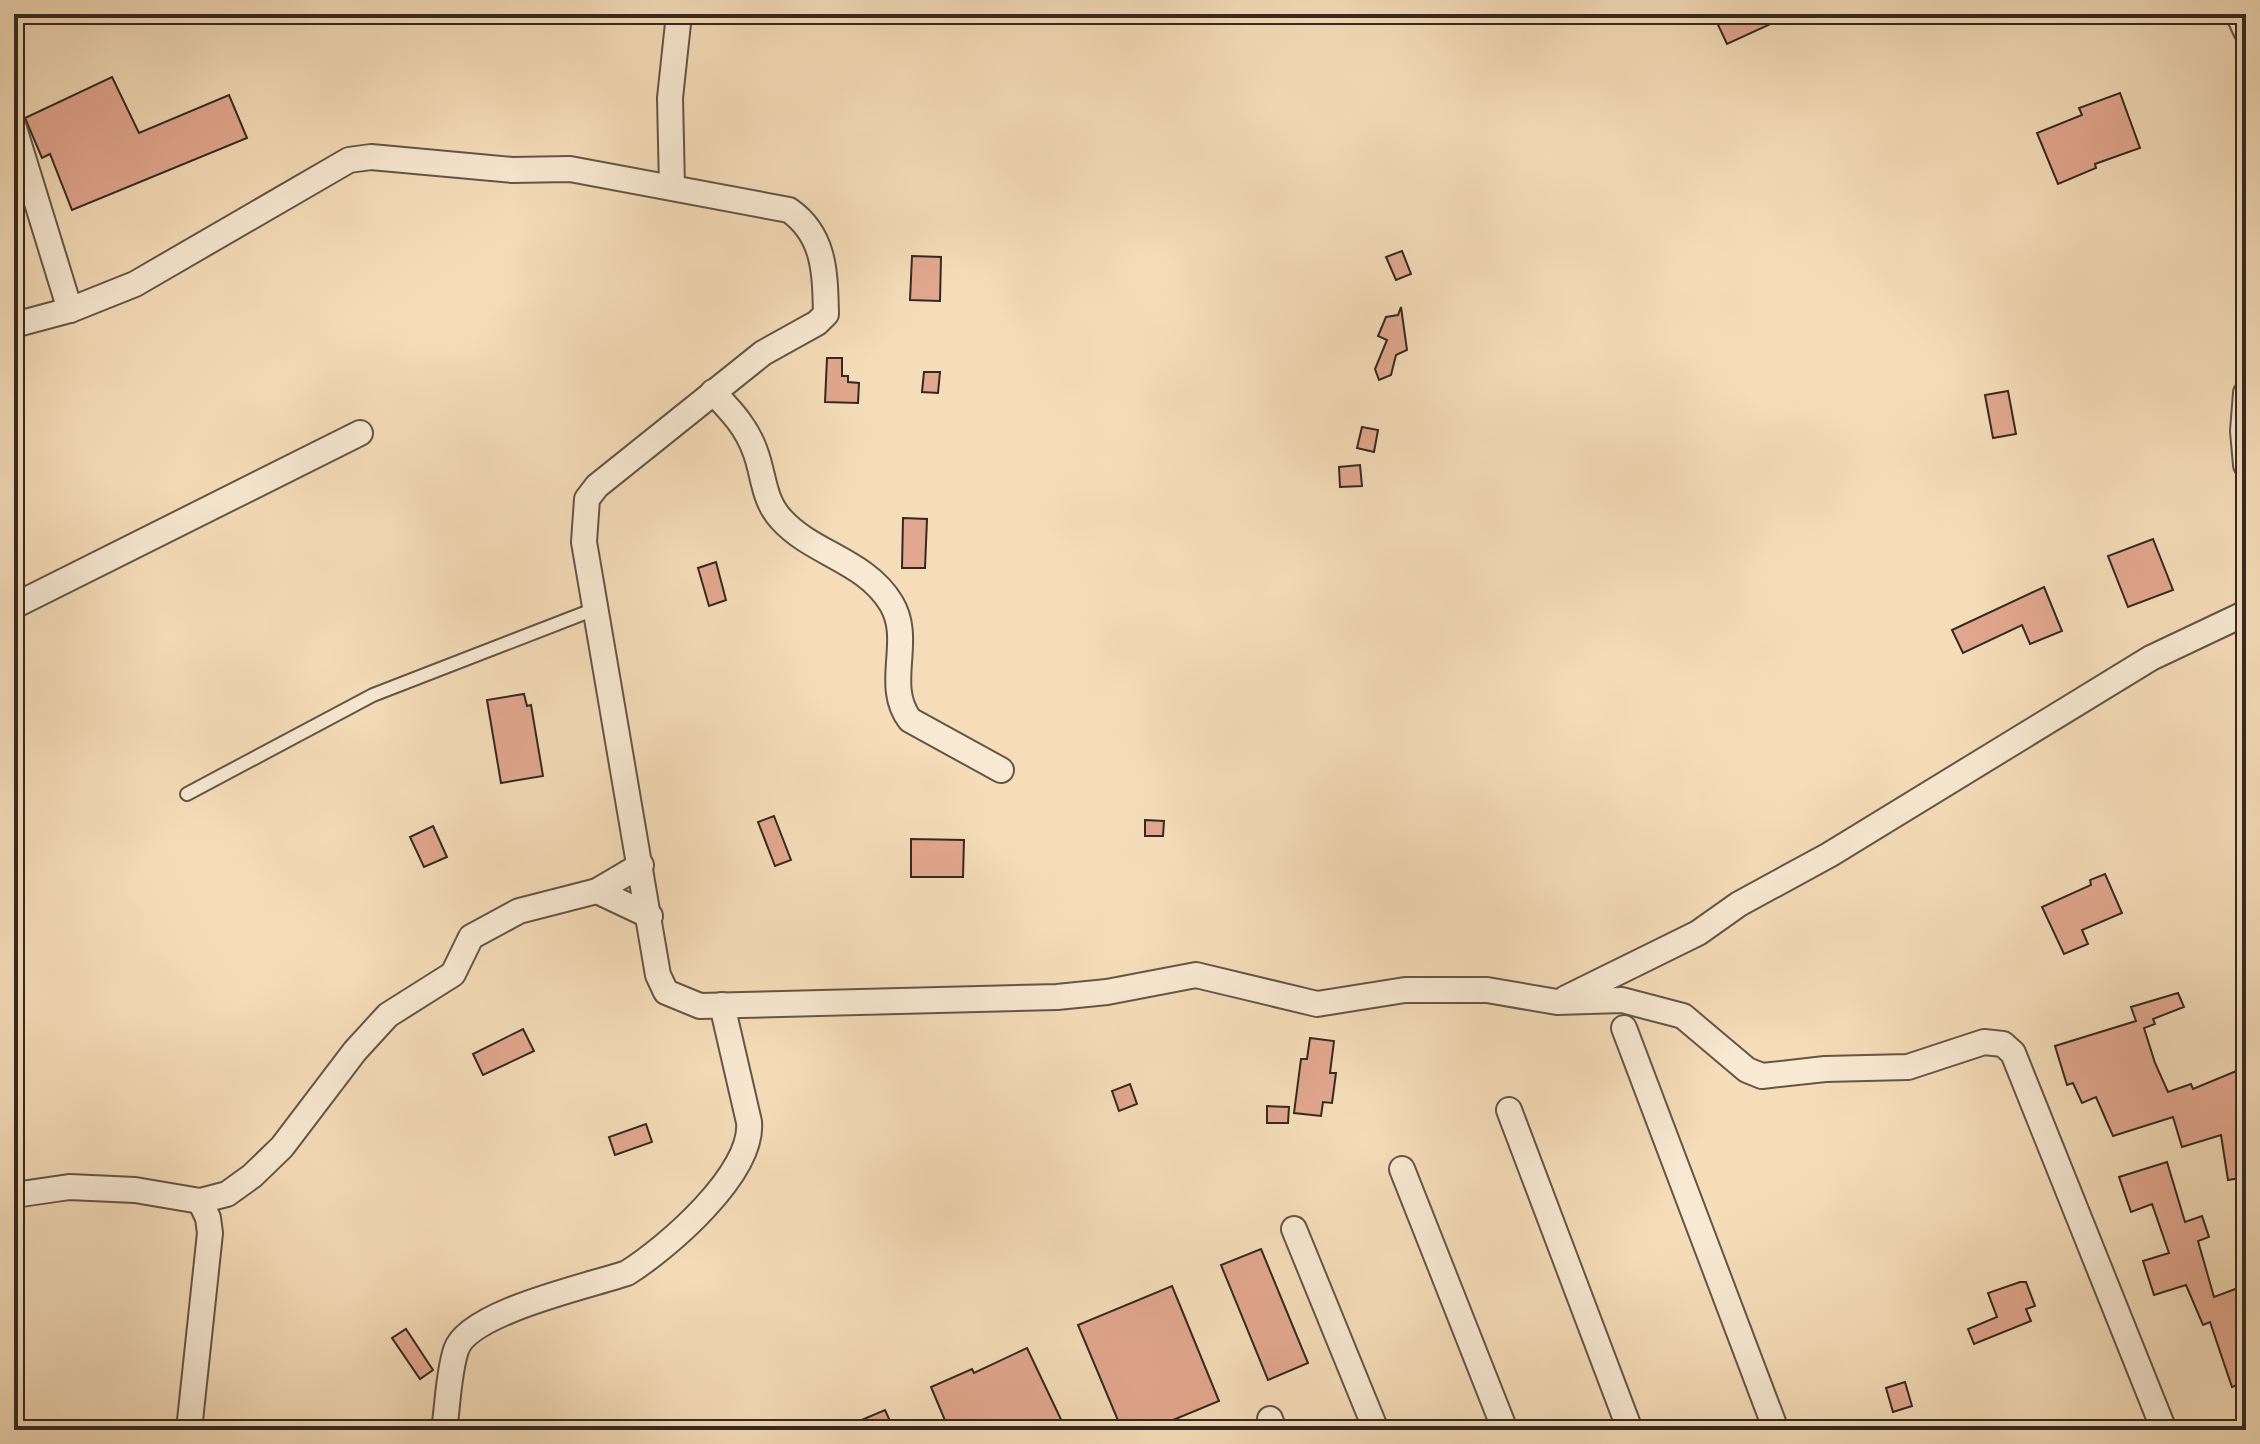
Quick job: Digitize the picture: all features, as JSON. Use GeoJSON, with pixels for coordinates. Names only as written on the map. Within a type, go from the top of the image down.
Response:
{"type":"FeatureCollection","features":[{"type":"Feature","properties":{"kind":"street"},"geometry":{"type":"LineString","coordinates":[[672,187],[671,85],[679,14]]}},
{"type":"Feature","properties":{"kind":"street"},"geometry":{"type":"LineString","coordinates":[[2238,14],[2246,31]]}},
{"type":"Feature","properties":{"kind":"street"},"geometry":{"type":"LineString","coordinates":[[14,128],[70,310]]}},
{"type":"Feature","properties":{"kind":"street"},"geometry":{"type":"LineString","coordinates":[[14,325],[70,310],[135,284],[349,160],[371,157],[512,170],[570,169],[789,210],[805,222],[822,259],[826,314],[822,320],[763,353],[597,486],[587,499],[584,542],[658,975],[666,992],[700,1006],[1057,997],[1107,992],[1196,975],[1317,1004],[1405,990],[1473,990],[1557,1002],[1622,1000],[1683,1016],[1747,1070],[1762,1076],[1825,1069],[1908,1067],[1984,1042],[2003,1044],[2013,1053],[2164,1430]]}},
{"type":"Feature","properties":{"kind":"street"},"geometry":{"type":"LineString","coordinates":[[713,392],[743,423],[756,453],[766,496],[781,520],[855,565],[892,604],[900,627],[897,680],[901,708],[910,720],[1001,770]]}},
{"type":"Feature","properties":{"kind":"street"},"geometry":{"type":"LineString","coordinates":[[2246,393],[2243,431],[2246,465]]}},
{"type":"Feature","properties":{"kind":"street"},"geometry":{"type":"LineString","coordinates":[[14,606],[360,433]]}},
{"type":"Feature","properties":{"kind":"street"},"geometry":{"type":"LineString","coordinates":[[1557,1002],[1698,933],[1739,904],[1829,855],[2151,658],[2246,613]]}},
{"type":"Feature","properties":{"kind":"street"},"geometry":{"type":"LineString","coordinates":[[14,1195],[69,1187],[200,1201],[227,1194],[252,1176],[282,1147],[355,1051],[388,1015],[453,974],[471,937],[519,911],[597,891],[641,865]]}},
{"type":"Feature","properties":{"kind":"street"},"geometry":{"type":"LineString","coordinates":[[597,891],[650,916]]}},
{"type":"Feature","properties":{"kind":"street"},"geometry":{"type":"LineString","coordinates":[[444,1430],[456,1349],[464,1337],[491,1318],[627,1273],[646,1261],[675,1240],[699,1215],[745,1151],[751,1138],[749,1122],[722,1005]]}},
{"type":"Feature","properties":{"kind":"street"},"geometry":{"type":"LineString","coordinates":[[1624,1028],[1776,1430]]}},
{"type":"Feature","properties":{"kind":"street"},"geometry":{"type":"LineString","coordinates":[[1509,1110],[1630,1430]]}},
{"type":"Feature","properties":{"kind":"street"},"geometry":{"type":"LineString","coordinates":[[1402,1169],[1505,1430]]}},
{"type":"Feature","properties":{"kind":"street"},"geometry":{"type":"LineString","coordinates":[[189,1430],[210,1233],[208,1218],[200,1201]]}},
{"type":"Feature","properties":{"kind":"street"},"geometry":{"type":"LineString","coordinates":[[1294,1229],[1376,1430]]}},
{"type":"Feature","properties":{"kind":"lane"},"geometry":{"type":"LineString","coordinates":[[187,794],[373,695],[595,609]]}},
{"type":"Feature","properties":{"kind":"building"},"geometry":{"type":"Polygon","coordinates":[[[1713,14],[1792,14],[1727,44],[1713,14]]]}},
{"type":"Feature","properties":{"kind":"building"},"geometry":{"type":"Polygon","coordinates":[[[112,77],[139,133],[229,95],[247,138],[72,210],[50,154],[42,158],[25,118],[112,77]]]}},
{"type":"Feature","properties":{"kind":"building"},"geometry":{"type":"Polygon","coordinates":[[[2120,93],[2140,148],[2095,164],[2096,168],[2058,184],[2037,133],[2082,115],[2079,108],[2120,93]]]}},
{"type":"Feature","properties":{"kind":"building"},"geometry":{"type":"Polygon","coordinates":[[[1402,251],[1411,274],[1396,280],[1386,257],[1402,251]]]}},
{"type":"Feature","properties":{"kind":"building"},"geometry":{"type":"Polygon","coordinates":[[[912,256],[941,257],[940,301],[910,300],[912,256]]]}},
{"type":"Feature","properties":{"kind":"building"},"geometry":{"type":"Polygon","coordinates":[[[1401,307],[1407,350],[1396,355],[1391,375],[1379,380],[1375,369],[1387,340],[1378,336],[1386,317],[1398,315],[1401,307]]]}},
{"type":"Feature","properties":{"kind":"building"},"geometry":{"type":"Polygon","coordinates":[[[827,358],[842,358],[842,376],[848,376],[848,382],[859,383],[858,403],[825,402],[827,358]]]}},
{"type":"Feature","properties":{"kind":"building"},"geometry":{"type":"Polygon","coordinates":[[[924,372],[940,372],[938,393],[922,392],[924,372]]]}},
{"type":"Feature","properties":{"kind":"building"},"geometry":{"type":"Polygon","coordinates":[[[2008,391],[2016,434],[1993,438],[1985,395],[2008,391]]]}},
{"type":"Feature","properties":{"kind":"building"},"geometry":{"type":"Polygon","coordinates":[[[1362,427],[1378,430],[1374,452],[1357,448],[1362,427]]]}},
{"type":"Feature","properties":{"kind":"building"},"geometry":{"type":"Polygon","coordinates":[[[1360,465],[1362,486],[1340,487],[1339,467],[1360,465]]]}},
{"type":"Feature","properties":{"kind":"building"},"geometry":{"type":"Polygon","coordinates":[[[903,518],[927,519],[925,568],[902,568],[903,518]]]}},
{"type":"Feature","properties":{"kind":"building"},"geometry":{"type":"Polygon","coordinates":[[[2153,539],[2173,590],[2128,607],[2108,556],[2153,539]]]}},
{"type":"Feature","properties":{"kind":"building"},"geometry":{"type":"Polygon","coordinates":[[[716,562],[726,600],[709,606],[698,568],[716,562]]]}},
{"type":"Feature","properties":{"kind":"building"},"geometry":{"type":"Polygon","coordinates":[[[2044,587],[2062,631],[2030,644],[2022,625],[1963,653],[1952,630],[2044,587]]]}},
{"type":"Feature","properties":{"kind":"building"},"geometry":{"type":"Polygon","coordinates":[[[524,694],[527,706],[531,705],[543,776],[501,783],[487,700],[524,694]]]}},
{"type":"Feature","properties":{"kind":"building"},"geometry":{"type":"Polygon","coordinates":[[[774,816],[791,860],[775,866],[758,822],[774,816]]]}},
{"type":"Feature","properties":{"kind":"building"},"geometry":{"type":"Polygon","coordinates":[[[1145,820],[1164,821],[1163,836],[1145,836],[1145,820]]]}},
{"type":"Feature","properties":{"kind":"building"},"geometry":{"type":"Polygon","coordinates":[[[433,826],[447,857],[424,867],[410,837],[433,826]]]}},
{"type":"Feature","properties":{"kind":"building"},"geometry":{"type":"Polygon","coordinates":[[[911,839],[964,840],[963,877],[911,877],[911,839]]]}},
{"type":"Feature","properties":{"kind":"building"},"geometry":{"type":"Polygon","coordinates":[[[2105,874],[2122,913],[2082,930],[2088,944],[2064,954],[2042,907],[2091,885],[2090,880],[2105,874]]]}},
{"type":"Feature","properties":{"kind":"building"},"geometry":{"type":"Polygon","coordinates":[[[2178,993],[2184,1007],[2153,1019],[2155,1024],[2144,1028],[2155,1063],[2168,1092],[2191,1084],[2193,1089],[2246,1067],[2246,1177],[2228,1180],[2221,1135],[2182,1147],[2173,1117],[2113,1136],[2096,1097],[2082,1103],[2073,1083],[2067,1085],[2055,1046],[2136,1021],[2131,1007],[2178,993]]]}},
{"type":"Feature","properties":{"kind":"building"},"geometry":{"type":"Polygon","coordinates":[[[523,1029],[534,1051],[483,1075],[473,1054],[523,1029]]]}},
{"type":"Feature","properties":{"kind":"building"},"geometry":{"type":"Polygon","coordinates":[[[1310,1038],[1334,1041],[1330,1073],[1336,1073],[1332,1103],[1323,1102],[1321,1116],[1294,1113],[1301,1059],[1307,1059],[1310,1038]]]}},
{"type":"Feature","properties":{"kind":"building"},"geometry":{"type":"Polygon","coordinates":[[[1130,1084],[1137,1104],[1119,1111],[1112,1091],[1130,1084]]]}},
{"type":"Feature","properties":{"kind":"building"},"geometry":{"type":"Polygon","coordinates":[[[1267,1106],[1289,1107],[1288,1123],[1267,1123],[1267,1106]]]}},
{"type":"Feature","properties":{"kind":"building"},"geometry":{"type":"Polygon","coordinates":[[[646,1124],[652,1142],[615,1155],[609,1137],[646,1124]]]}},
{"type":"Feature","properties":{"kind":"building"},"geometry":{"type":"Polygon","coordinates":[[[2167,1162],[2185,1222],[2202,1216],[2209,1237],[2198,1241],[2214,1297],[2246,1285],[2246,1382],[2232,1387],[2210,1322],[2203,1325],[2186,1285],[2154,1295],[2143,1261],[2169,1253],[2152,1204],[2131,1212],[2119,1177],[2167,1162]]]}},
{"type":"Feature","properties":{"kind":"building"},"geometry":{"type":"Polygon","coordinates":[[[1261,1249],[1308,1363],[1268,1380],[1221,1265],[1261,1249]]]}},
{"type":"Feature","properties":{"kind":"building"},"geometry":{"type":"Polygon","coordinates":[[[2026,1282],[2035,1306],[2026,1309],[2031,1321],[1974,1344],[1968,1329],[1997,1317],[1988,1293],[2026,1282]]]}},
{"type":"Feature","properties":{"kind":"building"},"geometry":{"type":"Polygon","coordinates":[[[1172,1286],[1219,1401],[1149,1430],[1122,1430],[1078,1325],[1172,1286]]]}},
{"type":"Feature","properties":{"kind":"building"},"geometry":{"type":"Polygon","coordinates":[[[406,1329],[433,1370],[420,1379],[392,1338],[406,1329]]]}},
{"type":"Feature","properties":{"kind":"building"},"geometry":{"type":"Polygon","coordinates":[[[1027,1348],[1066,1430],[949,1430],[931,1387],[972,1369],[974,1373],[1027,1348]]]}},
{"type":"Feature","properties":{"kind":"building"},"geometry":{"type":"Polygon","coordinates":[[[1905,1382],[1912,1406],[1893,1412],[1886,1388],[1905,1382]]]}},
{"type":"Feature","properties":{"kind":"building"},"geometry":{"type":"Polygon","coordinates":[[[885,1410],[894,1430],[838,1430],[885,1410]]]}}]}
